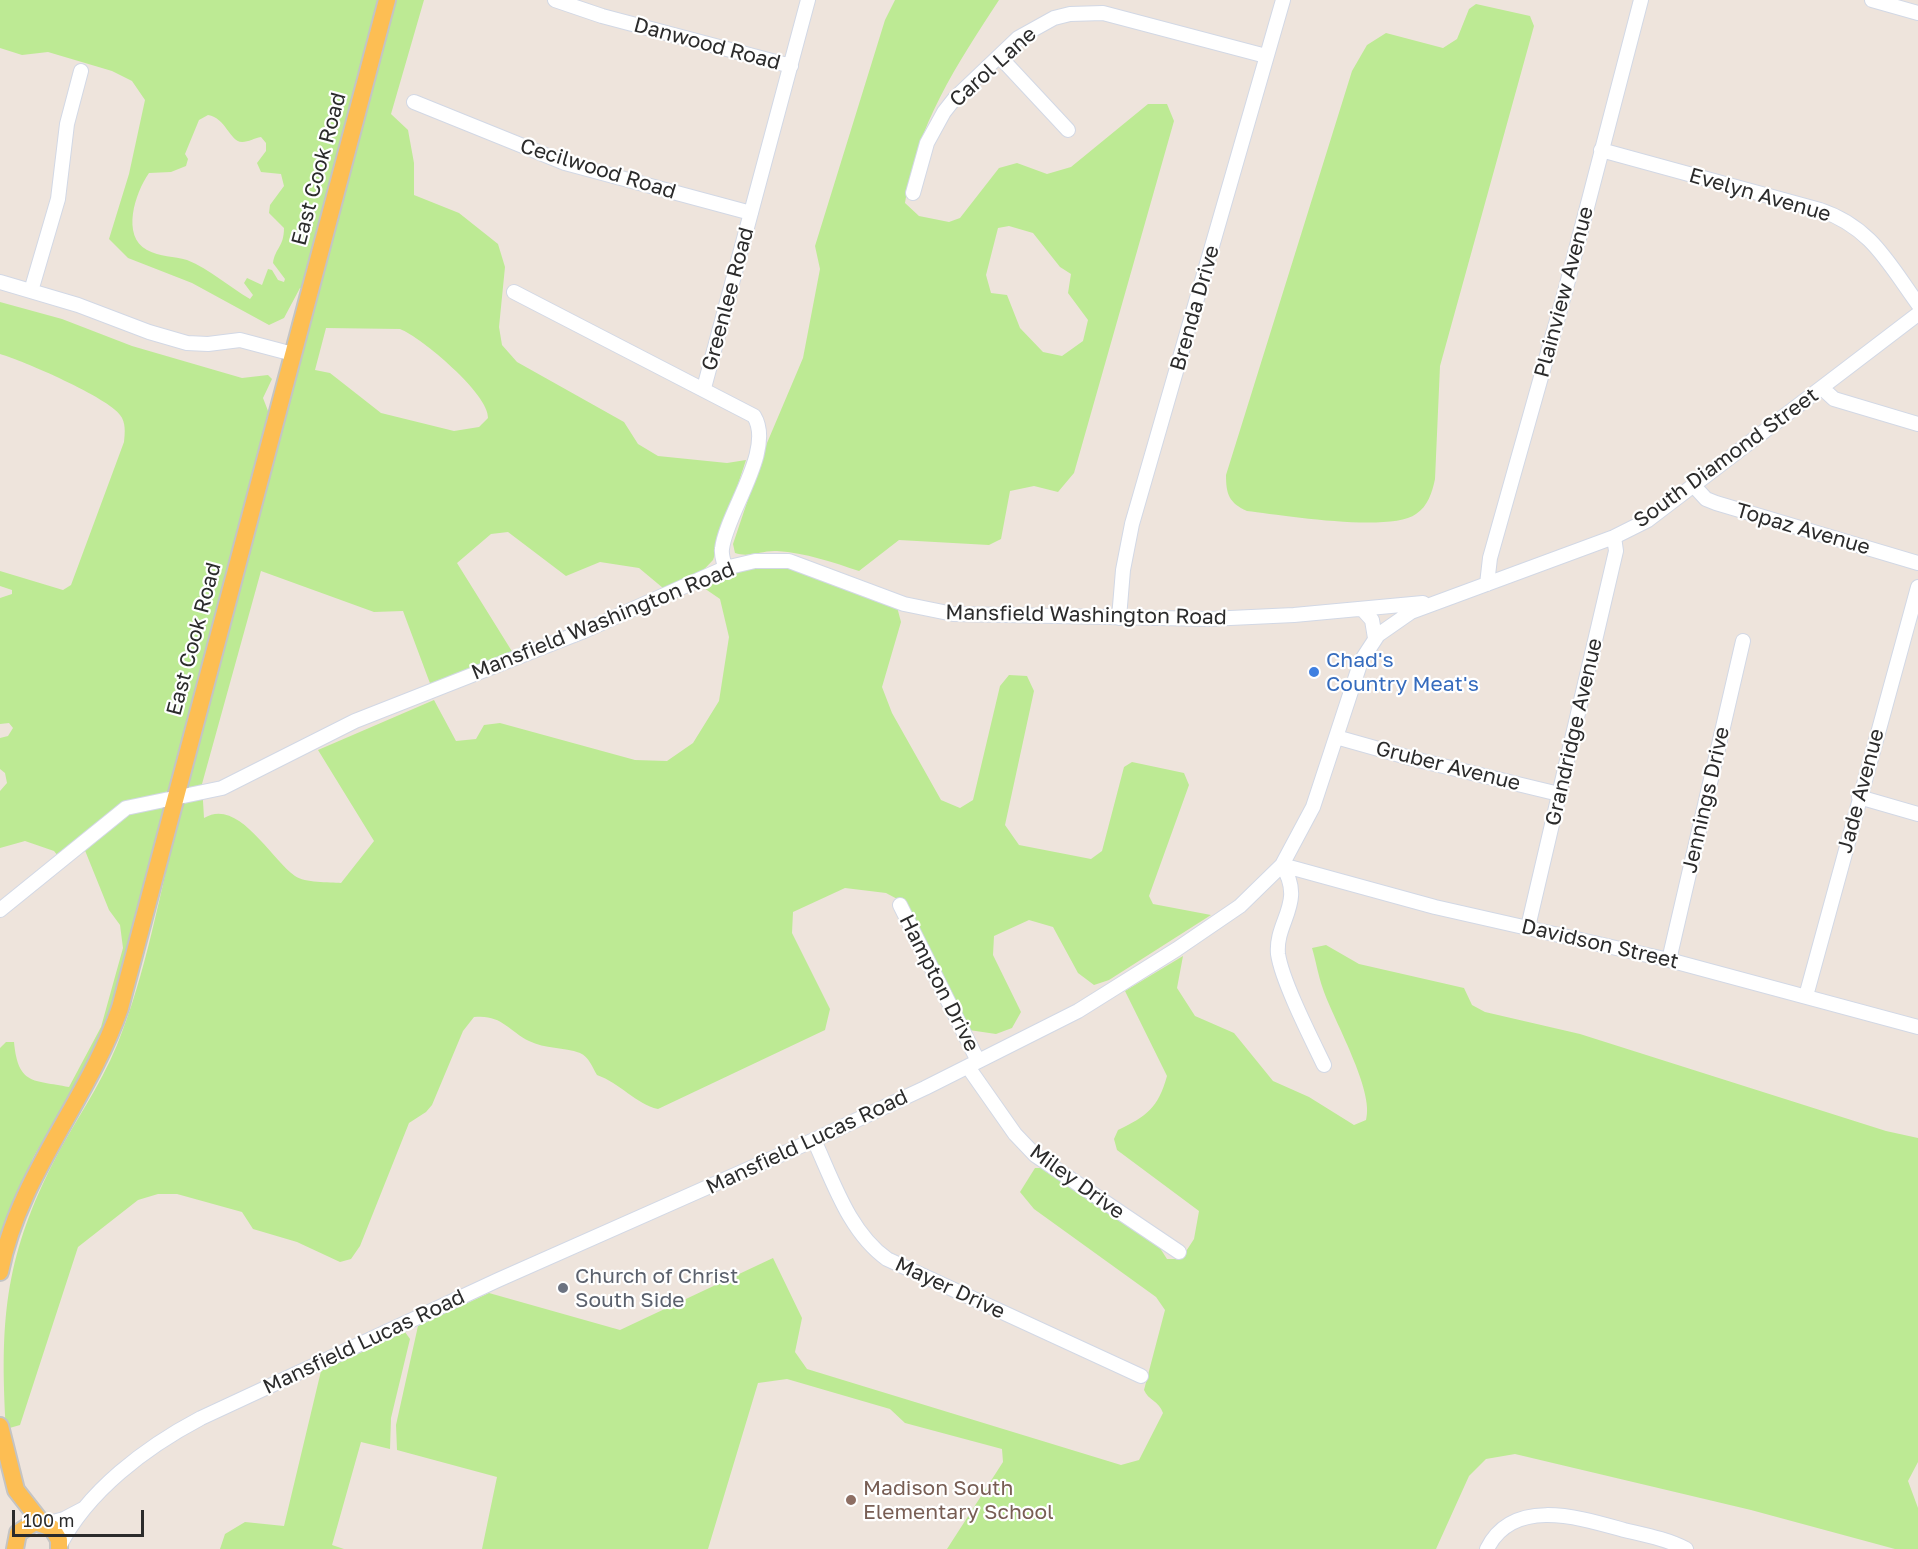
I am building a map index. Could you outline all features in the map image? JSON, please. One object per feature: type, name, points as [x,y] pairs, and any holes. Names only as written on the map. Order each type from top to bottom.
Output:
[{"type":"main road","name":"East Cook Road","points":[[0,1272],[13,1225],[31,1182],[96,1065],[113,1028],[128,982],[387,0]]},
{"type":"main road","points":[[0,1426],[16,1490],[44,1523],[56,1533],[59,1548]]},
{"type":"main road","points":[[0,1469],[17,1511],[14,1542]]},
{"type":"main road","points":[[14,1542],[28,1524],[44,1523]]},
{"type":"street","name":"Danwood Road","points":[[555,0],[602,16],[791,66]]},
{"type":"street","name":"Greenlee Road","points":[[725,568],[722,549],[754,459],[759,429],[754,416],[747,410],[704,388],[808,0]]},
{"type":"street","name":"Brenda Drive","points":[[1119,618],[1123,570],[1132,524],[1283,0]]},
{"type":"street","name":"Plainview Avenue","points":[[1488,584],[1490,558],[1562,303],[1600,150],[1641,0]]},
{"type":"street","points":[[1872,0],[1918,13]]},
{"type":"street","name":"Carol Lane","points":[[913,193],[934,128],[955,98],[1028,30],[1040,24],[1086,12],[1118,16],[1266,56]]},
{"type":"street","points":[[999,56],[1068,130]]},
{"type":"street","points":[[32,291],[57,199],[67,124],[81,71]]},
{"type":"street","name":"Cecilwood Road","points":[[414,102],[564,163],[751,213]]},
{"type":"street","name":"Evelyn Avenue","points":[[1600,150],[1820,210],[1848,221],[1866,236],[1918,304]]},
{"type":"street","points":[[0,282],[187,343],[208,344],[240,340],[293,354]]},
{"type":"street","points":[[514,292],[704,388]]},
{"type":"street","name":"South Diamond Street","points":[[1381,633],[1411,612],[1614,537],[1659,513],[1918,314]]},
{"type":"street","points":[[1822,388],[1834,399],[1918,424]]},
{"type":"street","name":"Topaz Avenue","points":[[1694,486],[1706,499],[1716,503],[1918,563]]},
{"type":"street","name":"Grandridge Avenue","points":[[1528,927],[1616,551],[1614,537]]},
{"type":"street","name":"Mansfield Washington Road","points":[[0,910],[115,815],[136,804],[222,788],[355,722],[584,631],[725,568],[755,561],[789,561],[904,604],[938,612],[1119,618],[1248,618],[1363,610],[1438,601]]},
{"type":"street","name":"Jade Avenue","points":[[1806,996],[1918,587]]},
{"type":"street","points":[[1363,610],[1381,633]]},
{"type":"street","name":"Mansfield Lucas Road","points":[[44,1523],[64,1519],[84,1508],[142,1456],[173,1434],[224,1407],[498,1280],[814,1140],[973,1064],[1078,1011],[1168,955],[1240,906],[1282,865],[1313,807],[1361,661],[1381,633]]},
{"type":"street","name":"Jennings Drive","points":[[1669,960],[1743,641]]},
{"type":"street","name":"Gruber Avenue","points":[[1336,737],[1414,759],[1559,794]]},
{"type":"street","points":[[1859,797],[1918,814]]},
{"type":"street","points":[[1282,865],[1289,876],[1291,900],[1279,955],[1324,1065]]},
{"type":"street","name":"Davidson Street","points":[[1282,865],[1435,907],[1669,960],[1918,1027]]},
{"type":"street","name":"Hampton Drive","points":[[900,905],[973,1064]]},
{"type":"street","name":"Miley Drive","points":[[973,1064],[1015,1134],[1035,1155],[1179,1252]]},
{"type":"street","name":"Mayer Drive","points":[[814,1140],[856,1226],[877,1252],[887,1259],[1141,1376]]},
{"type":"street","name":"Mansfield Lucas Road","points":[[59,1548],[84,1508]]},
{"type":"street","points":[[1487,1549],[1496,1535],[1512,1524],[1530,1517],[1550,1514],[1581,1518],[1686,1549]]},
{"type":"green space","points":[[0,0],[381,0],[304,290],[300,288],[284,318],[269,325],[192,283],[128,258],[109,239],[129,174],[145,100],[132,81],[112,71],[48,52],[22,55],[0,48]],"holes":[[[208,115],[214,117],[238,141],[245,142],[261,137],[266,143],[266,151],[257,163],[261,172],[281,174],[284,186],[270,205],[269,213],[284,228],[283,239],[273,263],[285,279],[284,282],[278,280],[272,270],[268,269],[262,285],[247,278],[244,283],[253,295],[250,299],[212,273],[187,260],[147,250],[134,235],[135,202],[149,173],[171,172],[186,166],[188,159],[185,154],[199,120]]]},
{"type":"green space","points":[[392,0],[424,0],[391,114],[408,130],[414,163],[414,195],[459,213],[498,244],[505,267],[499,327],[502,345],[517,362],[624,422],[638,444],[658,456],[727,463],[746,460],[713,560],[693,581],[663,588],[639,568],[600,562],[566,576],[508,532],[491,534],[457,563],[513,653],[431,686],[403,611],[374,612],[261,571],[202,784],[204,818],[217,814],[229,816],[241,822],[285,867],[299,878],[341,883],[374,841],[318,750],[434,700],[456,741],[476,739],[484,725],[500,723],[635,760],[667,761],[693,743],[719,701],[729,637],[720,599],[701,586],[724,574],[762,564],[788,565],[897,607],[901,622],[882,687],[892,713],[941,800],[960,808],[973,800],[1000,686],[1009,675],[1027,676],[1034,691],[1005,825],[1019,845],[1091,859],[1102,851],[1124,767],[1132,762],[1184,773],[1189,785],[1149,896],[1153,904],[1211,915],[1109,980],[1094,985],[1078,973],[1053,927],[1029,920],[994,936],[993,955],[1021,1012],[1012,1028],[996,1034],[969,1030],[901,901],[886,893],[845,888],[793,912],[792,933],[830,1009],[825,1030],[658,1109],[642,1103],[597,1075],[588,1060],[580,1053],[535,1044],[498,1020],[474,1017],[463,1031],[432,1105],[426,1112],[409,1123],[360,1246],[351,1259],[340,1262],[297,1242],[253,1229],[242,1212],[177,1194],[158,1194],[138,1200],[78,1247],[20,1425],[6,1429],[5,1324],[15,1263],[36,1199],[60,1150],[102,1076],[127,1018],[144,963],[178,821],[159,826],[113,1005],[91,1059],[33,1158],[0,1240],[0,1048],[6,1042],[14,1042],[19,1066],[30,1078],[69,1087],[101,1027],[123,948],[120,925],[109,910],[84,848],[58,856],[54,851],[25,841],[0,848],[0,791],[7,783],[5,773],[0,769],[0,738],[8,736],[13,728],[9,723],[0,724],[0,598],[12,594],[12,590],[0,586],[0,571],[63,590],[71,585],[124,442],[125,431],[120,415],[100,399],[45,371],[0,354],[0,302],[62,319],[132,346],[242,378],[268,375],[272,379],[263,398],[270,416]],"holes":[[[326,328],[400,329],[423,343],[467,382],[486,408],[488,418],[479,427],[454,431],[381,413],[330,373],[315,370]]]},
{"type":"green space","points":[[895,0],[999,0],[940,97],[918,148],[905,203],[919,216],[949,222],[960,218],[999,168],[1017,163],[1047,174],[1071,167],[1148,104],[1167,104],[1174,121],[1074,473],[1058,492],[1034,486],[1010,491],[1001,539],[989,545],[899,540],[859,571],[819,558],[788,552],[772,551],[746,555],[735,553],[733,544],[767,443],[803,358],[820,269],[815,246],[885,20]],"holes":[[[1009,226],[1033,233],[1060,267],[1071,274],[1068,293],[1088,320],[1083,341],[1062,356],[1043,352],[1020,328],[1007,295],[991,293],[986,275],[998,228]]]},
{"type":"green space","points":[[1476,4],[1530,16],[1534,26],[1440,366],[1435,479],[1429,499],[1416,514],[1383,522],[1309,519],[1247,511],[1232,501],[1227,488],[1226,475],[1352,71],[1367,45],[1386,33],[1443,48],[1457,39],[1469,9]]},
{"type":"green space","points":[[1326,945],[1359,964],[1464,988],[1472,1005],[1485,1012],[1580,1034],[1886,1131],[1918,1138],[1918,1462],[1908,1481],[1918,1508],[1918,1549],[1895,1549],[1751,1510],[1515,1454],[1486,1459],[1469,1476],[1436,1549],[947,1549],[1003,1462],[1002,1449],[905,1423],[890,1409],[787,1379],[758,1383],[708,1549],[482,1549],[497,1477],[397,1450],[396,1425],[418,1326],[489,1293],[620,1330],[773,1258],[802,1318],[795,1352],[807,1369],[1121,1465],[1139,1460],[1163,1413],[1144,1390],[1165,1310],[1156,1297],[1034,1209],[1020,1192],[1035,1168],[1046,1168],[1158,1245],[1167,1259],[1181,1259],[1194,1239],[1199,1211],[1117,1150],[1114,1139],[1118,1130],[1150,1110],[1160,1096],[1167,1076],[1125,991],[1183,956],[1177,988],[1195,1016],[1234,1033],[1273,1081],[1309,1097],[1354,1125],[1366,1120],[1367,1107],[1359,1074],[1323,989],[1312,948]]},
{"type":"green space","points":[[405,1332],[410,1339],[391,1418],[390,1449],[361,1442],[332,1545],[344,1549],[220,1549],[225,1534],[245,1522],[284,1526],[321,1371]]},
{"type":"place","name":"Chad's Country Meat's","points":[[1314,672]]},
{"type":"place","name":"Church of Christ South Side","points":[[563,1288]]},
{"type":"place","name":"Madison South Elementary School","points":[[851,1500]]}]
